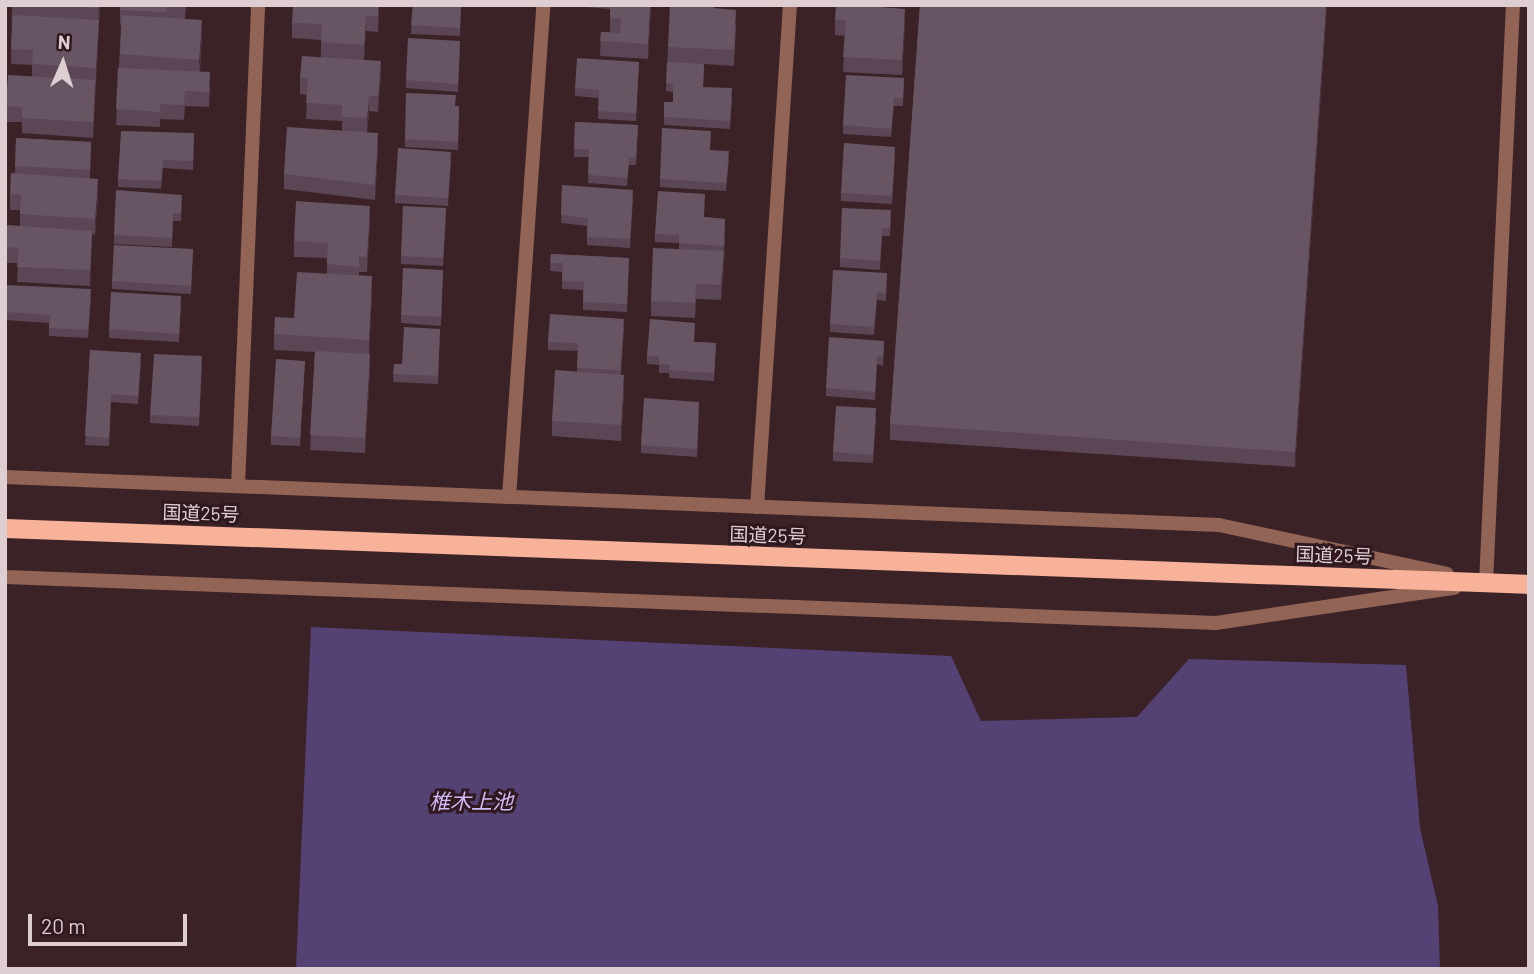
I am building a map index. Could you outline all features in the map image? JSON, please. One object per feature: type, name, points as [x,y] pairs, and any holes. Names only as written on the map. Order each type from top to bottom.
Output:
[{"type":"highway","name":"国道25号","points":[[5,528],[1071,570],[1529,584]]},
{"type":"street","points":[[238,486],[258,5]]},
{"type":"street","points":[[509,497],[543,5]]},
{"type":"street","points":[[757,507],[790,5]]},
{"type":"street","points":[[1486,583],[1513,5]]},
{"type":"street","points":[[5,477],[1219,525],[1486,583]]},
{"type":"street","points":[[5,577],[1216,623],[1486,583]]},
{"type":"water","name":"椎木上池","points":[[311,627],[951,656],[981,721],[1137,717],[1189,659],[1406,665],[1420,828],[1438,906],[1440,969],[296,969]]},
{"type":"building","points":[[54,5],[99,5],[98,8]]},
{"type":"building","points":[[120,5],[166,5],[166,12],[120,10]]},
{"type":"building","points":[[293,5],[378,5],[378,16],[366,16],[364,45],[321,42],[322,24],[292,23]]},
{"type":"building","points":[[413,5],[461,5],[460,28],[411,25]]},
{"type":"building","points":[[610,5],[650,5],[648,44],[600,41],[601,32],[620,33],[621,19],[610,18]]},
{"type":"building","points":[[670,5],[713,5],[713,8],[736,10],[734,50],[668,47]]},
{"type":"building","points":[[836,5],[905,9],[902,60],[843,57],[846,21],[835,20]]},
{"type":"building","points":[[920,5],[1326,5],[1295,452],[890,424]]},
{"type":"building","points":[[13,15],[99,20],[96,68],[32,64],[33,50],[11,49]]},
{"type":"building","points":[[122,15],[202,20],[199,60],[120,54]]},
{"type":"building","points":[[408,38],[460,41],[458,84],[406,80]]},
{"type":"building","points":[[302,56],[381,61],[378,96],[369,96],[367,118],[342,117],[342,105],[306,103],[308,79],[300,78]]},
{"type":"building","points":[[577,58],[639,62],[636,113],[598,111],[599,90],[575,88]]},
{"type":"building","points":[[667,62],[704,64],[703,87],[732,88],[730,121],[664,117],[664,102],[673,102],[673,84],[666,83]]},
{"type":"building","points":[[118,68],[210,72],[209,92],[185,91],[184,105],[160,104],[160,112],[116,109]]},
{"type":"building","points":[[8,75],[95,80],[93,122],[22,118],[22,107],[6,106]]},
{"type":"building","points":[[846,75],[904,78],[903,98],[894,98],[891,129],[843,125]]},
{"type":"building","points":[[406,93],[456,95],[455,106],[459,106],[458,142],[405,139]]},
{"type":"building","points":[[575,122],[638,125],[636,157],[629,157],[627,178],[588,175],[589,149],[574,149]]},
{"type":"building","points":[[287,127],[378,133],[375,185],[284,174]]},
{"type":"building","points":[[662,128],[711,131],[710,150],[729,151],[726,183],[660,179]]},
{"type":"building","points":[[121,131],[194,133],[193,161],[163,160],[161,181],[118,179]]},
{"type":"building","points":[[16,138],[91,142],[90,170],[15,166]]},
{"type":"building","points":[[844,143],[895,147],[892,196],[841,193]]},
{"type":"building","points":[[398,148],[451,152],[448,198],[395,195]]},
{"type":"building","points":[[11,173],[98,179],[95,219],[20,214],[21,195],[10,194]]},
{"type":"building","points":[[562,185],[633,190],[630,239],[587,237],[588,218],[561,215]]},
{"type":"building","points":[[116,190],[182,195],[181,213],[173,213],[172,238],[114,235]]},
{"type":"building","points":[[658,191],[705,194],[704,217],[725,219],[724,246],[679,243],[679,235],[655,234]]},
{"type":"building","points":[[296,201],[370,206],[367,257],[359,256],[359,267],[327,264],[328,243],[294,241]]},
{"type":"building","points":[[403,206],[446,208],[443,258],[401,256]]},
{"type":"building","points":[[842,208],[891,210],[890,228],[882,228],[880,261],[840,258]]},
{"type":"building","points":[[5,225],[92,231],[90,270],[17,267],[19,248],[5,247]]},
{"type":"building","points":[[114,245],[193,249],[191,286],[112,281]]},
{"type":"building","points":[[653,248],[724,251],[721,285],[696,284],[695,303],[651,301]]},
{"type":"building","points":[[551,254],[629,258],[627,304],[583,302],[584,282],[562,281],[563,263],[550,263]]},
{"type":"building","points":[[403,268],[443,270],[441,317],[401,315]]},
{"type":"building","points":[[833,270],[887,273],[886,293],[877,292],[874,327],[830,324]]},
{"type":"building","points":[[297,272],[372,276],[369,340],[274,334],[275,317],[294,318]]},
{"type":"building","points":[[6,285],[91,289],[88,330],[49,328],[50,315],[5,312]]},
{"type":"building","points":[[111,292],[181,296],[179,334],[109,329]]},
{"type":"building","points":[[550,314],[624,319],[620,370],[577,368],[578,343],[548,342]]},
{"type":"building","points":[[650,319],[695,323],[694,342],[716,343],[714,373],[669,370],[670,365],[659,364],[659,356],[647,356]]},
{"type":"building","points":[[404,327],[440,329],[438,376],[393,374],[394,364],[402,364]]},
{"type":"building","points":[[829,337],[884,341],[883,357],[877,356],[875,392],[826,388]]},
{"type":"building","points":[[90,350],[141,353],[138,396],[111,394],[109,438],[85,436]]},
{"type":"building","points":[[315,351],[370,354],[365,438],[310,435]]},
{"type":"building","points":[[154,354],[202,356],[199,417],[150,415]]},
{"type":"building","points":[[276,359],[305,361],[300,438],[271,436]]},
{"type":"building","points":[[555,370],[624,375],[621,425],[552,421]]},
{"type":"building","points":[[644,398],[699,402],[697,449],[641,445]]},
{"type":"building","points":[[836,406],[876,408],[873,455],[833,452]]}]
